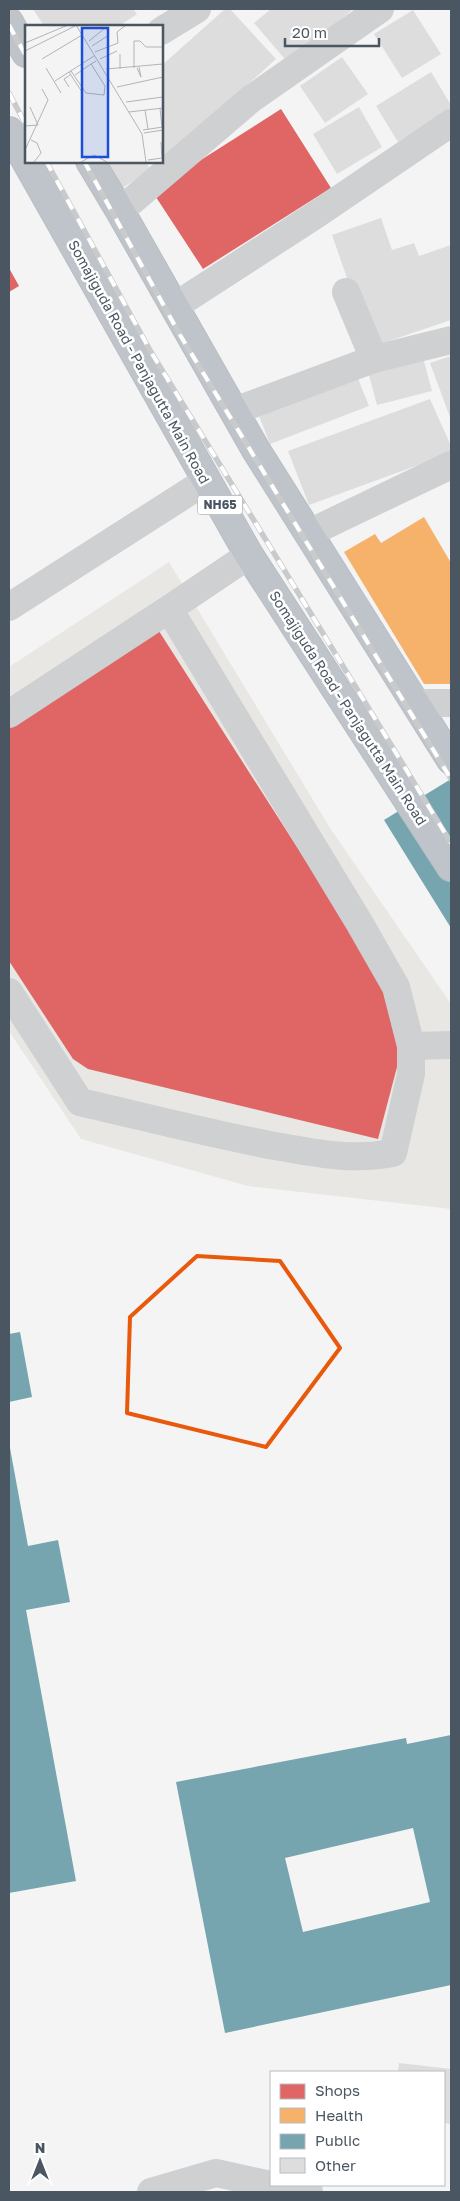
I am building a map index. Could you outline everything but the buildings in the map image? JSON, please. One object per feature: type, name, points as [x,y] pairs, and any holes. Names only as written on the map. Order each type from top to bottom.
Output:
[{"type":"highway","points":[[9,22],[25,50]]},
{"type":"highway","name":"Somajiguda Road - Panjagutta Main Road","points":[[9,131],[25,159]]},
{"type":"highway","name":"Somajiguda Road - Panjagutta Main Road","points":[[27,162],[249,555],[451,867]]},
{"type":"highway","points":[[91,162],[234,411],[451,760]]},
{"type":"street","points":[[162,30],[197,9]]},
{"type":"street","points":[[120,211],[251,100],[380,9]]},
{"type":"street","points":[[174,306],[317,214],[451,123]]},
{"type":"street","points":[[346,292],[374,359]]},
{"type":"street","points":[[234,411],[374,359],[451,340]]},
{"type":"street","points":[[309,533],[451,465]]},
{"type":"street","points":[[9,607],[206,481]]},
{"type":"street","points":[[9,714],[249,555]]},
{"type":"street","points":[[9,992],[80,1102],[233,1138],[340,1157],[376,1156],[393,1153],[411,1074],[411,1046],[396,987],[350,907],[169,609]]},
{"type":"street","points":[[416,703],[451,703]]},
{"type":"street","points":[[411,1046],[451,1045]]},
{"type":"street","points":[[151,2192],[216,2173],[270,2185]]},
{"type":"street","points":[[277,2186],[309,2192]]},
{"type":"highlighted area","points":[[197,1256],[280,1261],[340,1348],[266,1447],[127,1413],[130,1317]]},
{"type":"shaded area","points":[[169,562],[330,828],[451,1004],[451,1209],[248,1186],[81,1139],[9,1031],[9,667]]},
{"type":"railway","points":[[9,25],[25,54]]},
{"type":"railway","points":[[9,93],[25,123]]},
{"type":"railway","points":[[47,162],[151,352],[451,843]]},
{"type":"railway","points":[[85,162],[180,335],[451,779]]}]
